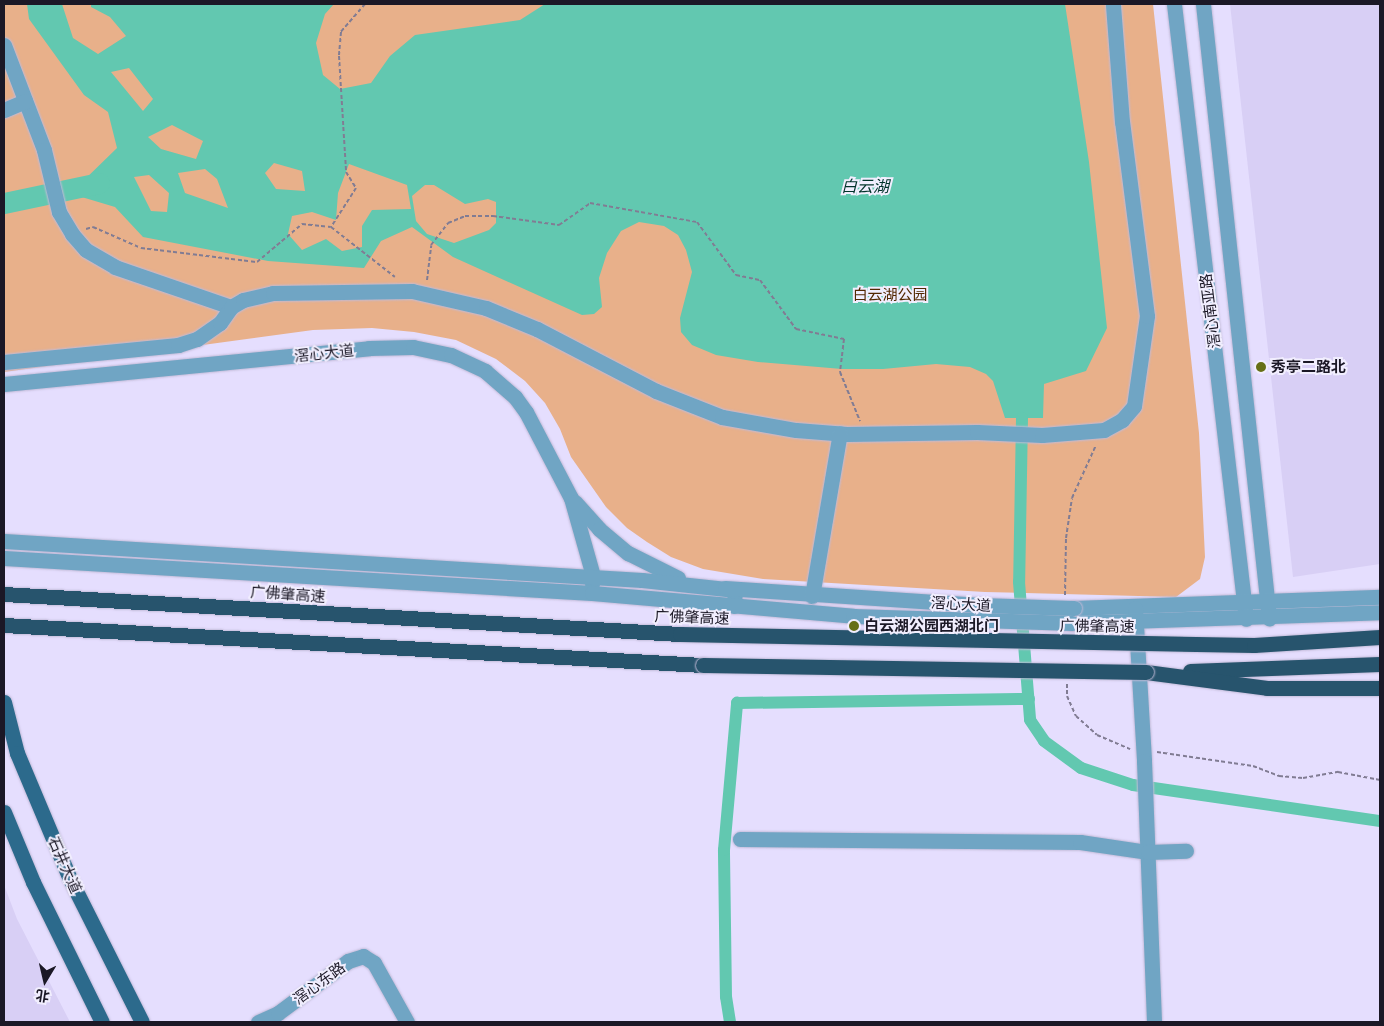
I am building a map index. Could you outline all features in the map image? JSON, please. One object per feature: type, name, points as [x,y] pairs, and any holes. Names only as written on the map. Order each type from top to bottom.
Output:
[{"type":"highway","name":"广佛肇高速","points":[[4,594],[680,634],[1235,645],[1380,637]]},
{"type":"highway","points":[[4,625],[703,665],[1146,672],[1380,664]]},
{"type":"highway","points":[[1146,672],[1267,688],[1380,688]]},
{"type":"main road","name":"石井大道","points":[[4,702],[17,753],[69,877],[142,1022]]},
{"type":"main road","points":[[4,812],[33,882],[102,1022]]},
{"type":"street","points":[[4,362],[178,345],[197,340],[220,323],[231,307],[243,300],[273,293],[412,292],[428,293],[486,308],[537,328],[656,391],[722,417],[796,430],[865,434],[996,433],[1042,435],[1104,430],[1122,420],[1134,406],[1144,357],[1147,316],[1122,122],[1113,4]]},
{"type":"street","name":"滘心南亚路","points":[[1174,4],[1246,612]]},
{"type":"street","name":"滘心南亚路","points":[[1202,4],[1268,610]]},
{"type":"street","points":[[4,45],[54,182],[60,212],[72,234],[86,250],[115,267],[231,307]]},
{"type":"street","points":[[4,110],[25,101]]},
{"type":"street","name":"滘心大道","points":[[4,384],[369,348],[431,350],[472,363],[515,397],[535,426],[550,461],[572,498],[599,529],[642,563],[686,581],[735,590],[981,613]]},
{"type":"street","points":[[812,596],[840,433]]},
{"type":"street","name":"滘心大道","points":[[572,498],[593,576],[592,593]]},
{"type":"street","points":[[4,541],[390,566],[593,576],[735,590],[734,606]]},
{"type":"street","name":"滘心大道","points":[[4,558],[592,593],[853,616],[981,613],[1073,616],[1246,612],[1380,597]]},
{"type":"street","name":"滘心大道","points":[[1268,610],[1380,612]]},
{"type":"street","points":[[1135,615],[1148,836],[1154,1022]]},
{"type":"street","points":[[740,839],[1080,842],[1148,852],[1186,851]]},
{"type":"street","name":"滘心东路","points":[[258,1022],[278,1013],[348,961],[363,956],[374,963],[407,1022]]},
{"type":"path","points":[[330,227],[356,188],[346,172],[339,56],[341,32],[361,5],[365,4]]},
{"type":"path","points":[[428,293],[427,257],[431,244],[448,223],[465,216],[493,216],[559,225],[590,203],[697,222],[736,275],[760,280],[796,329],[844,339],[840,372],[865,434]]},
{"type":"path","points":[[72,234],[93,227],[141,248],[257,262],[302,224],[330,227],[412,292]]},
{"type":"shaded area","points":[[1230,4],[1380,4],[1380,564],[1293,577]]},
{"type":"shaded area","points":[[4,885],[17,919],[70,1022],[4,1022]]},
{"type":"green space","name":"白云湖公园","points":[[4,4],[1153,4],[1199,433],[1205,557],[1200,579],[1176,597],[985,592],[763,579],[703,569],[671,557],[647,542],[627,528],[606,507],[571,457],[560,429],[545,403],[525,381],[496,359],[456,340],[414,332],[372,328],[313,330],[4,372]]},
{"type":"water","name":"白云湖","points":[[27,4],[62,4],[73,38],[98,54],[126,36],[110,17],[91,7],[91,4],[334,4],[325,14],[316,43],[323,75],[340,89],[371,83],[390,56],[415,35],[520,20],[545,4],[1065,4],[1089,162],[1107,328],[1086,371],[1044,384],[1043,418],[1005,418],[993,381],[986,374],[970,367],[936,364],[883,369],[842,369],[758,362],[716,355],[692,345],[681,332],[680,318],[692,272],[686,250],[678,235],[664,226],[639,222],[621,231],[607,253],[599,278],[602,307],[594,314],[582,315],[453,257],[412,227],[381,241],[364,268],[268,261],[143,237],[115,207],[75,195],[78,186],[117,148],[108,112],[84,95],[29,19]],"holes":[[[129,68],[153,99],[143,111],[111,72]],[[172,125],[203,141],[196,159],[161,149],[148,137]],[[274,163],[302,171],[305,191],[276,189],[265,173]],[[349,164],[407,185],[411,209],[372,210],[362,226],[362,247],[342,251],[326,239],[302,250],[288,234],[292,216],[312,212],[336,220],[338,193]],[[205,169],[217,179],[228,208],[185,193],[178,173]],[[149,175],[169,193],[167,212],[151,211],[134,177]],[[425,185],[434,185],[465,204],[488,199],[496,202],[496,223],[489,230],[454,243],[427,234],[416,221],[412,196]]]},
{"type":"waterway","points":[[4,203],[99,183]]},
{"type":"waterway","points":[[1022,418],[1019,582],[1030,720],[1044,741],[1081,768],[1133,785],[1380,821]]},
{"type":"waterway","points":[[730,1022],[726,997],[724,850],[737,703],[1029,699]]},
{"type":"place","name":"秀亭二路北","points":[[1261,367]]},
{"type":"place","name":"白云湖公园西湖北门","points":[[854,626]]}]
